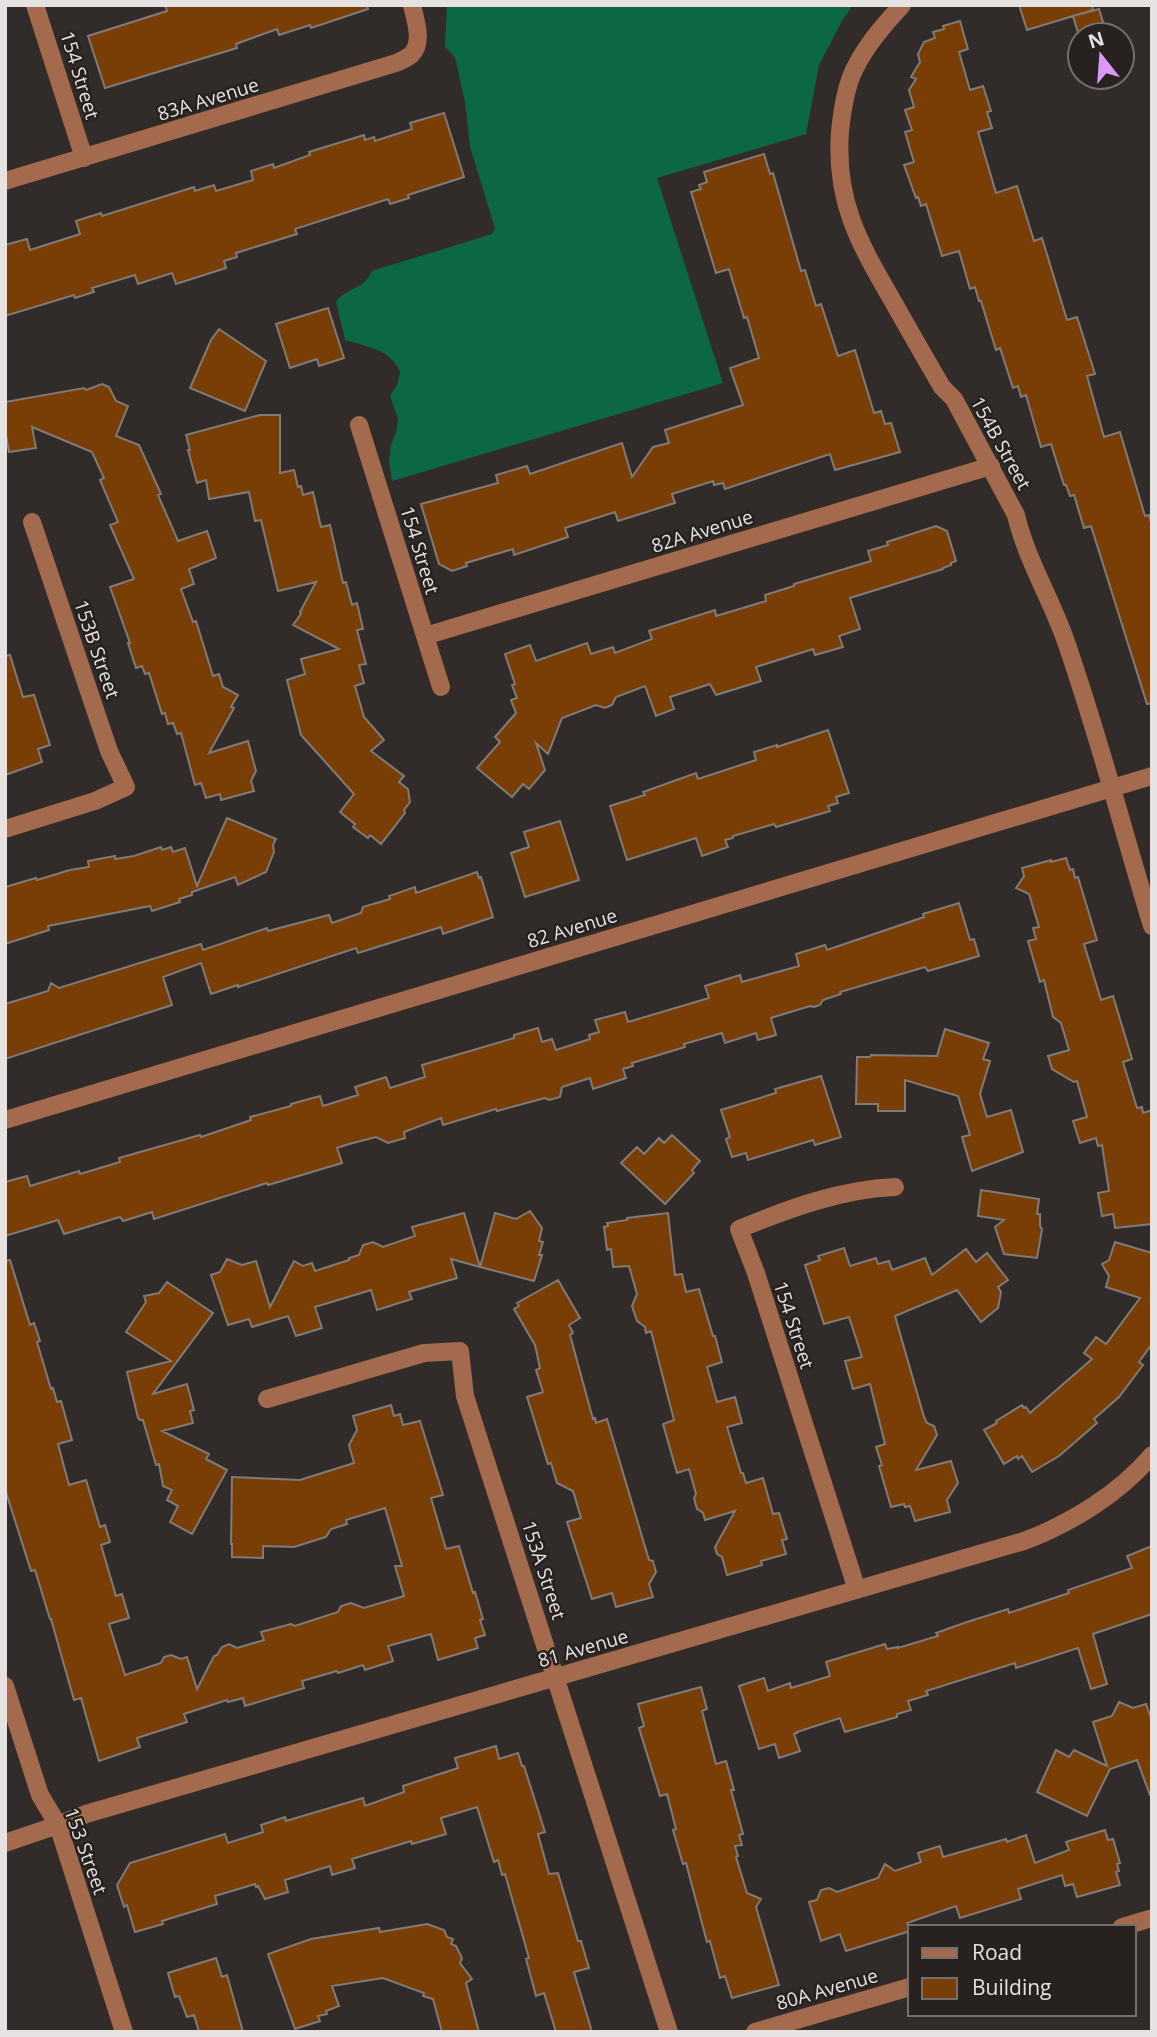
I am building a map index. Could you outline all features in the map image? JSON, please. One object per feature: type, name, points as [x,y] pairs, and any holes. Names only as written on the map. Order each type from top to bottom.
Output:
[{"type":"street","name":"154 Street","points":[[35,5],[84,158]]},
{"type":"street","name":"83A Avenue","points":[[5,181],[396,63],[411,55],[416,46],[417,26],[412,5]]},
{"type":"street","name":"154B Street","points":[[902,5],[874,38],[854,70],[848,88],[841,116],[839,147],[841,182],[849,214],[860,242],[942,387],[954,400],[1016,515],[1021,534],[1064,638],[1152,926]]},
{"type":"street","name":"154 Street","points":[[359,425],[441,687]]},
{"type":"street","name":"82A Avenue","points":[[425,636],[990,466]]},
{"type":"street","name":"153B Street","points":[[5,829],[95,801],[125,787],[109,751],[33,522]]},
{"type":"street","name":"82 Avenue","points":[[5,1120],[1152,776]]},
{"type":"street","name":"154 Street","points":[[857,1590],[739,1229],[774,1215],[855,1191],[895,1187]]},
{"type":"street","name":"153A Street","points":[[267,1399],[425,1353],[460,1351],[465,1395],[669,2032]]},
{"type":"street","name":"81 Avenue","points":[[5,1843],[83,1815],[1032,1538],[1093,1505],[1152,1455]]},
{"type":"street","name":"153 Street","points":[[5,1686],[40,1795],[58,1825],[124,2032]]},
{"type":"street","points":[[1129,1925],[1152,1918]]},
{"type":"street","name":"80A Avenue","points":[[755,2032],[908,1988]]},
{"type":"green space","points":[[447,5],[853,5],[819,65],[806,134],[657,178],[723,383],[392,481],[389,461],[398,419],[390,396],[397,385],[400,372],[385,354],[345,340],[336,302],[364,282],[372,271],[492,234],[495,228],[470,147],[465,102],[455,57],[445,47]]},
{"type":"building","points":[[165,5],[367,5],[368,9],[311,28],[310,25],[279,35],[277,29],[236,44],[237,48],[105,88],[88,36],[167,11]]},
{"type":"building","points":[[1019,5],[1092,5],[1093,10],[1027,30]]},
{"type":"building","points":[[1099,9],[1103,21],[1074,21],[1073,16]]},
{"type":"building","points":[[960,21],[968,49],[959,52],[970,90],[983,86],[991,111],[987,112],[992,128],[978,132],[996,193],[1017,186],[1034,241],[1042,238],[1067,320],[1077,317],[1095,374],[1087,376],[1104,437],[1120,432],[1145,516],[1149,515],[1152,526],[1152,703],[1147,704],[1091,526],[1084,528],[1074,495],[1070,496],[1064,485],[1051,444],[1041,447],[1026,395],[1021,397],[1018,386],[1013,388],[1000,348],[996,350],[975,287],[970,289],[959,251],[942,256],[926,204],[921,206],[918,197],[916,198],[904,165],[914,162],[905,132],[912,130],[905,110],[914,107],[909,90],[916,79],[911,77],[920,62],[918,54],[924,42],[935,38],[933,32]]},
{"type":"building","points":[[444,113],[464,177],[408,195],[409,198],[390,204],[388,199],[295,229],[297,234],[236,253],[237,257],[224,261],[226,268],[176,284],[172,273],[138,284],[135,275],[92,288],[94,292],[75,298],[74,295],[5,316],[5,245],[27,239],[30,250],[80,234],[76,221],[101,213],[102,216],[194,187],[195,191],[214,185],[216,191],[253,180],[251,171],[273,164],[274,168],[310,155],[309,152],[364,135],[365,140],[374,137],[375,141],[412,129],[410,123]]},
{"type":"building","points":[[764,154],[770,174],[773,173],[801,271],[805,270],[816,306],[821,304],[838,356],[855,350],[874,413],[881,411],[885,424],[891,423],[900,452],[835,470],[830,454],[725,489],[723,483],[714,485],[713,481],[672,494],[675,503],[618,521],[615,512],[565,528],[568,537],[514,555],[513,549],[466,563],[467,566],[452,571],[439,564],[421,504],[498,483],[496,475],[527,466],[530,474],[622,443],[632,477],[653,447],[669,443],[665,430],[743,405],[730,368],[759,358],[729,269],[716,273],[691,192],[701,189],[699,185],[707,182],[704,172]]},
{"type":"building","points":[[328,308],[344,358],[319,366],[317,359],[290,368],[276,324]]},
{"type":"building","points":[[219,329],[266,361],[245,411],[190,388],[211,340]]},
{"type":"building","points":[[102,384],[109,387],[116,401],[128,406],[116,436],[139,445],[178,541],[207,531],[216,558],[189,569],[194,584],[181,589],[193,622],[196,621],[213,676],[219,674],[223,687],[238,695],[231,707],[234,708],[209,753],[248,741],[256,771],[251,781],[254,791],[221,800],[220,794],[206,798],[201,783],[195,785],[181,733],[177,734],[173,723],[168,724],[165,713],[162,714],[149,673],[145,674],[142,666],[136,668],[110,587],[134,579],[110,525],[118,522],[100,480],[104,478],[92,452],[32,427],[36,448],[9,452],[5,429],[5,402],[84,388],[86,390]]},
{"type":"building","points":[[260,415],[280,415],[280,473],[294,470],[303,495],[313,492],[321,527],[330,525],[343,583],[346,582],[352,605],[357,603],[363,629],[357,630],[366,664],[359,665],[364,683],[355,686],[364,717],[384,740],[371,751],[404,776],[399,782],[408,789],[410,802],[404,810],[405,813],[381,844],[353,827],[355,824],[340,812],[354,794],[301,735],[287,680],[305,674],[301,659],[339,649],[293,625],[316,582],[278,591],[261,520],[255,521],[249,492],[209,499],[206,480],[197,483],[186,435]]},
{"type":"building","points":[[936,526],[947,531],[956,561],[943,569],[850,598],[860,629],[839,636],[843,647],[815,655],[813,649],[756,667],[761,681],[716,695],[710,684],[670,697],[674,709],[656,716],[645,686],[616,697],[612,705],[605,708],[596,705],[562,718],[548,754],[536,743],[545,770],[529,789],[523,784],[512,797],[477,768],[500,742],[495,737],[516,713],[511,700],[517,698],[512,685],[515,684],[505,654],[530,645],[536,661],[587,643],[591,654],[613,647],[615,653],[652,639],[649,631],[715,610],[716,616],[766,601],[765,595],[871,561],[868,551]]},
{"type":"building","points":[[10,655],[23,697],[34,695],[50,745],[38,749],[42,762],[5,775],[5,656]]},
{"type":"building","points":[[828,730],[849,793],[836,797],[838,803],[828,806],[830,811],[733,836],[725,840],[728,847],[702,856],[696,838],[627,860],[610,806],[645,795],[643,792],[696,773],[698,779],[756,760],[754,752]]},
{"type":"building","points":[[227,818],[276,839],[266,872],[238,885],[235,877],[192,892],[192,895],[179,899],[180,902],[152,911],[150,906],[48,926],[49,930],[5,944],[5,887],[89,867],[88,861],[134,856],[161,847],[162,850],[171,847],[173,852],[185,848],[197,886]]},
{"type":"building","points":[[560,821],[579,880],[525,897],[511,853],[529,847],[524,832]]},
{"type":"building","points":[[1066,858],[1075,878],[1078,877],[1097,940],[1084,944],[1101,1000],[1113,996],[1132,1059],[1123,1062],[1137,1108],[1142,1107],[1143,1113],[1152,1110],[1152,1224],[1115,1228],[1113,1214],[1102,1216],[1098,1193],[1109,1191],[1102,1145],[1098,1146],[1096,1138],[1080,1143],[1073,1121],[1087,1117],[1077,1081],[1074,1082],[1052,1069],[1048,1056],[1069,1050],[1061,1023],[1053,1017],[1044,980],[1040,982],[1028,941],[1036,939],[1033,928],[1039,927],[1029,894],[1016,888],[1024,876],[1022,868]]},
{"type":"building","points":[[477,872],[493,917],[443,934],[441,927],[358,953],[356,948],[211,994],[201,963],[163,977],[172,1005],[5,1059],[5,1004],[48,991],[51,983],[59,988],[201,944],[203,950],[267,928],[268,931],[329,915],[332,923],[361,913],[363,907],[390,899],[389,896],[415,887],[416,893]]},
{"type":"building","points":[[959,903],[970,940],[974,939],[979,956],[928,971],[925,967],[840,992],[841,994],[823,1000],[820,1005],[771,1018],[776,1035],[758,1040],[756,1033],[725,1043],[722,1033],[684,1044],[685,1047],[632,1063],[633,1066],[623,1069],[626,1078],[593,1089],[590,1078],[562,1087],[560,1097],[549,1100],[545,1098],[497,1111],[496,1109],[443,1125],[441,1118],[404,1132],[405,1138],[388,1143],[376,1137],[349,1144],[337,1148],[342,1163],[268,1185],[267,1183],[154,1219],[152,1212],[123,1221],[120,1217],[64,1234],[58,1220],[5,1236],[5,1182],[27,1176],[30,1186],[79,1171],[80,1174],[120,1162],[119,1158],[200,1135],[201,1137],[291,1104],[320,1096],[323,1106],[358,1095],[355,1087],[386,1077],[390,1088],[425,1077],[422,1065],[514,1038],[514,1035],[538,1028],[542,1042],[552,1039],[556,1050],[590,1039],[589,1035],[599,1032],[595,1020],[625,1012],[628,1022],[709,998],[705,986],[740,975],[742,982],[799,966],[796,954],[825,945],[827,950]]},
{"type":"building","points":[[945,1029],[989,1043],[983,1059],[990,1061],[980,1094],[987,1117],[1011,1110],[1023,1152],[972,1171],[962,1137],[970,1135],[958,1096],[905,1080],[905,1111],[878,1111],[878,1104],[856,1104],[857,1057],[937,1056]]},
{"type":"building","points":[[821,1076],[841,1137],[815,1145],[813,1140],[748,1160],[746,1153],[732,1157],[726,1139],[730,1137],[721,1110],[776,1093],[775,1089]]},
{"type":"building","points":[[672,1135],[700,1161],[692,1170],[694,1173],[665,1204],[621,1163],[637,1147],[644,1154],[659,1138],[664,1143]]},
{"type":"building","points":[[981,1190],[1039,1199],[1037,1214],[1040,1214],[1042,1229],[1037,1258],[1004,1254],[995,1227],[1004,1220],[978,1216]]},
{"type":"building","points":[[530,1211],[542,1228],[539,1241],[543,1242],[534,1281],[480,1267],[495,1213],[516,1219]]},
{"type":"building","points":[[464,1213],[480,1267],[451,1259],[457,1278],[409,1292],[412,1299],[377,1310],[371,1290],[315,1307],[322,1328],[296,1336],[288,1316],[252,1327],[249,1319],[228,1325],[211,1275],[220,1272],[227,1259],[242,1265],[256,1261],[270,1307],[294,1261],[303,1266],[312,1263],[315,1271],[359,1255],[363,1245],[373,1242],[383,1247],[415,1236],[412,1227]]},
{"type":"building","points":[[668,1213],[675,1275],[682,1274],[686,1292],[699,1289],[722,1362],[707,1367],[717,1402],[735,1397],[742,1423],[727,1427],[741,1473],[746,1483],[763,1478],[773,1514],[779,1513],[787,1539],[782,1540],[786,1554],[761,1561],[762,1565],[727,1575],[722,1557],[717,1554],[715,1547],[735,1511],[705,1520],[703,1513],[697,1509],[689,1469],[677,1473],[663,1424],[674,1420],[651,1331],[646,1333],[645,1327],[637,1321],[632,1306],[637,1294],[629,1266],[613,1267],[611,1249],[607,1250],[604,1227],[608,1226],[607,1223]]},
{"type":"building","points":[[1115,1242],[1152,1253],[1152,1344],[1139,1362],[1143,1365],[1119,1397],[1094,1419],[1097,1423],[1059,1456],[1032,1472],[1022,1456],[1004,1464],[984,1430],[1022,1405],[1030,1413],[1092,1359],[1084,1353],[1096,1337],[1106,1344],[1140,1298],[1106,1287],[1109,1276],[1102,1264],[1109,1260]]},
{"type":"building","points":[[844,1248],[850,1266],[876,1258],[878,1264],[889,1261],[892,1270],[925,1258],[932,1275],[966,1249],[976,1262],[987,1253],[1008,1280],[998,1287],[1001,1292],[998,1308],[981,1322],[957,1290],[895,1316],[924,1417],[927,1423],[934,1426],[937,1435],[916,1470],[951,1461],[958,1483],[947,1500],[950,1512],[915,1521],[910,1506],[905,1507],[904,1504],[891,1507],[879,1466],[882,1465],[876,1447],[885,1444],[870,1384],[853,1389],[845,1361],[862,1357],[849,1317],[824,1324],[805,1265],[820,1260],[818,1256]]},
{"type":"building","points":[[10,1260],[30,1325],[34,1323],[40,1341],[37,1342],[51,1389],[53,1388],[57,1402],[61,1401],[72,1440],[58,1444],[69,1485],[86,1480],[100,1527],[105,1525],[110,1542],[101,1545],[116,1596],[122,1594],[129,1618],[109,1624],[125,1675],[161,1663],[164,1657],[187,1657],[197,1689],[214,1656],[222,1647],[229,1644],[237,1648],[264,1640],[261,1632],[291,1624],[295,1626],[338,1612],[341,1606],[351,1603],[364,1608],[404,1596],[395,1566],[402,1566],[385,1508],[346,1520],[347,1524],[331,1529],[326,1537],[294,1547],[263,1546],[263,1558],[232,1557],[231,1544],[232,1477],[300,1480],[354,1463],[349,1445],[357,1430],[353,1416],[391,1405],[394,1416],[400,1414],[403,1425],[420,1421],[443,1495],[431,1498],[446,1549],[459,1546],[483,1619],[480,1620],[485,1635],[475,1638],[478,1648],[438,1660],[431,1634],[388,1646],[393,1661],[365,1670],[363,1665],[302,1681],[304,1688],[245,1706],[243,1698],[228,1702],[227,1700],[184,1714],[187,1722],[137,1738],[140,1747],[99,1761],[81,1698],[74,1700],[35,1570],[31,1571],[5,1489],[5,1261]]},
{"type":"building","points":[[558,1280],[580,1318],[569,1325],[573,1333],[570,1335],[593,1419],[595,1418],[596,1423],[607,1419],[649,1560],[653,1561],[656,1572],[649,1584],[653,1597],[616,1607],[612,1593],[592,1599],[567,1522],[581,1518],[573,1491],[557,1483],[551,1463],[548,1464],[527,1397],[543,1392],[536,1370],[540,1368],[535,1345],[514,1309],[519,1306],[517,1303]]},
{"type":"building","points":[[167,1282],[213,1313],[153,1394],[187,1384],[194,1410],[190,1411],[193,1423],[162,1431],[209,1454],[206,1459],[227,1470],[192,1534],[170,1522],[178,1506],[167,1500],[172,1490],[163,1486],[159,1464],[156,1465],[143,1420],[138,1418],[127,1372],[171,1361],[126,1332],[146,1302],[144,1296],[159,1293]]},
{"type":"building","points":[[1152,1546],[1152,1614],[1093,1634],[1107,1684],[1091,1689],[1078,1648],[1016,1668],[1015,1663],[926,1691],[928,1695],[908,1701],[911,1710],[897,1714],[897,1717],[845,1732],[840,1718],[797,1732],[794,1734],[800,1751],[779,1758],[775,1744],[759,1749],[739,1686],[764,1678],[768,1691],[790,1683],[791,1688],[830,1676],[826,1662],[885,1644],[887,1649],[898,1648],[938,1636],[936,1633],[964,1623],[1008,1609],[1009,1613],[1069,1593],[1068,1590],[1132,1568],[1127,1556]]},
{"type":"building","points":[[701,1687],[707,1709],[702,1711],[716,1764],[726,1761],[734,1790],[731,1790],[743,1834],[739,1835],[742,1845],[735,1846],[736,1857],[747,1893],[761,1899],[756,1907],[779,1985],[732,1998],[725,1976],[720,1978],[710,1941],[707,1942],[686,1863],[683,1864],[673,1830],[676,1829],[667,1794],[660,1796],[639,1728],[644,1726],[638,1704]]},
{"type":"building","points":[[1119,1702],[1133,1708],[1146,1704],[1152,1721],[1152,1795],[1137,1760],[1110,1769],[1087,1816],[1037,1792],[1056,1750],[1069,1757],[1074,1750],[1107,1766],[1093,1722],[1112,1716]]},
{"type":"building","points":[[496,1746],[499,1759],[518,1753],[524,1766],[545,1832],[538,1834],[549,1874],[558,1873],[589,1968],[574,1972],[592,2032],[556,2032],[544,1993],[536,1996],[526,1959],[529,1958],[505,1874],[502,1875],[498,1860],[494,1862],[477,1807],[441,1818],[446,1834],[412,1844],[411,1841],[352,1859],[355,1868],[332,1875],[330,1866],[285,1880],[288,1892],[265,1899],[255,1884],[215,1896],[217,1904],[135,1932],[127,1905],[124,1907],[117,1885],[130,1863],[225,1834],[228,1843],[263,1832],[261,1825],[285,1817],[286,1821],[363,1798],[365,1806],[404,1792],[403,1786],[458,1768],[455,1758]]},
{"type":"building","points":[[1105,1830],[1108,1840],[1113,1839],[1120,1863],[1117,1864],[1119,1871],[1116,1872],[1120,1885],[1077,1897],[1073,1884],[1065,1886],[1062,1875],[1018,1889],[1021,1899],[960,1918],[956,1906],[907,1923],[908,1932],[846,1951],[840,1934],[821,1941],[809,1902],[817,1900],[821,1890],[829,1888],[837,1892],[878,1878],[885,1864],[895,1871],[921,1862],[918,1853],[940,1846],[943,1857],[1026,1835],[1035,1863],[1069,1850],[1066,1842]]},
{"type":"building","points":[[427,1924],[444,1930],[447,1937],[453,1939],[451,1944],[456,1946],[462,1958],[460,1963],[472,1979],[466,1983],[479,2032],[442,2032],[433,1999],[383,1978],[332,1986],[339,2006],[318,2016],[320,2021],[295,2029],[268,1954],[311,1939],[379,1928],[380,1932]]},
{"type":"building","points":[[216,1958],[222,1977],[227,1975],[243,2032],[199,2032],[194,2015],[187,2017],[179,1996],[175,1997],[168,1973]]}]
